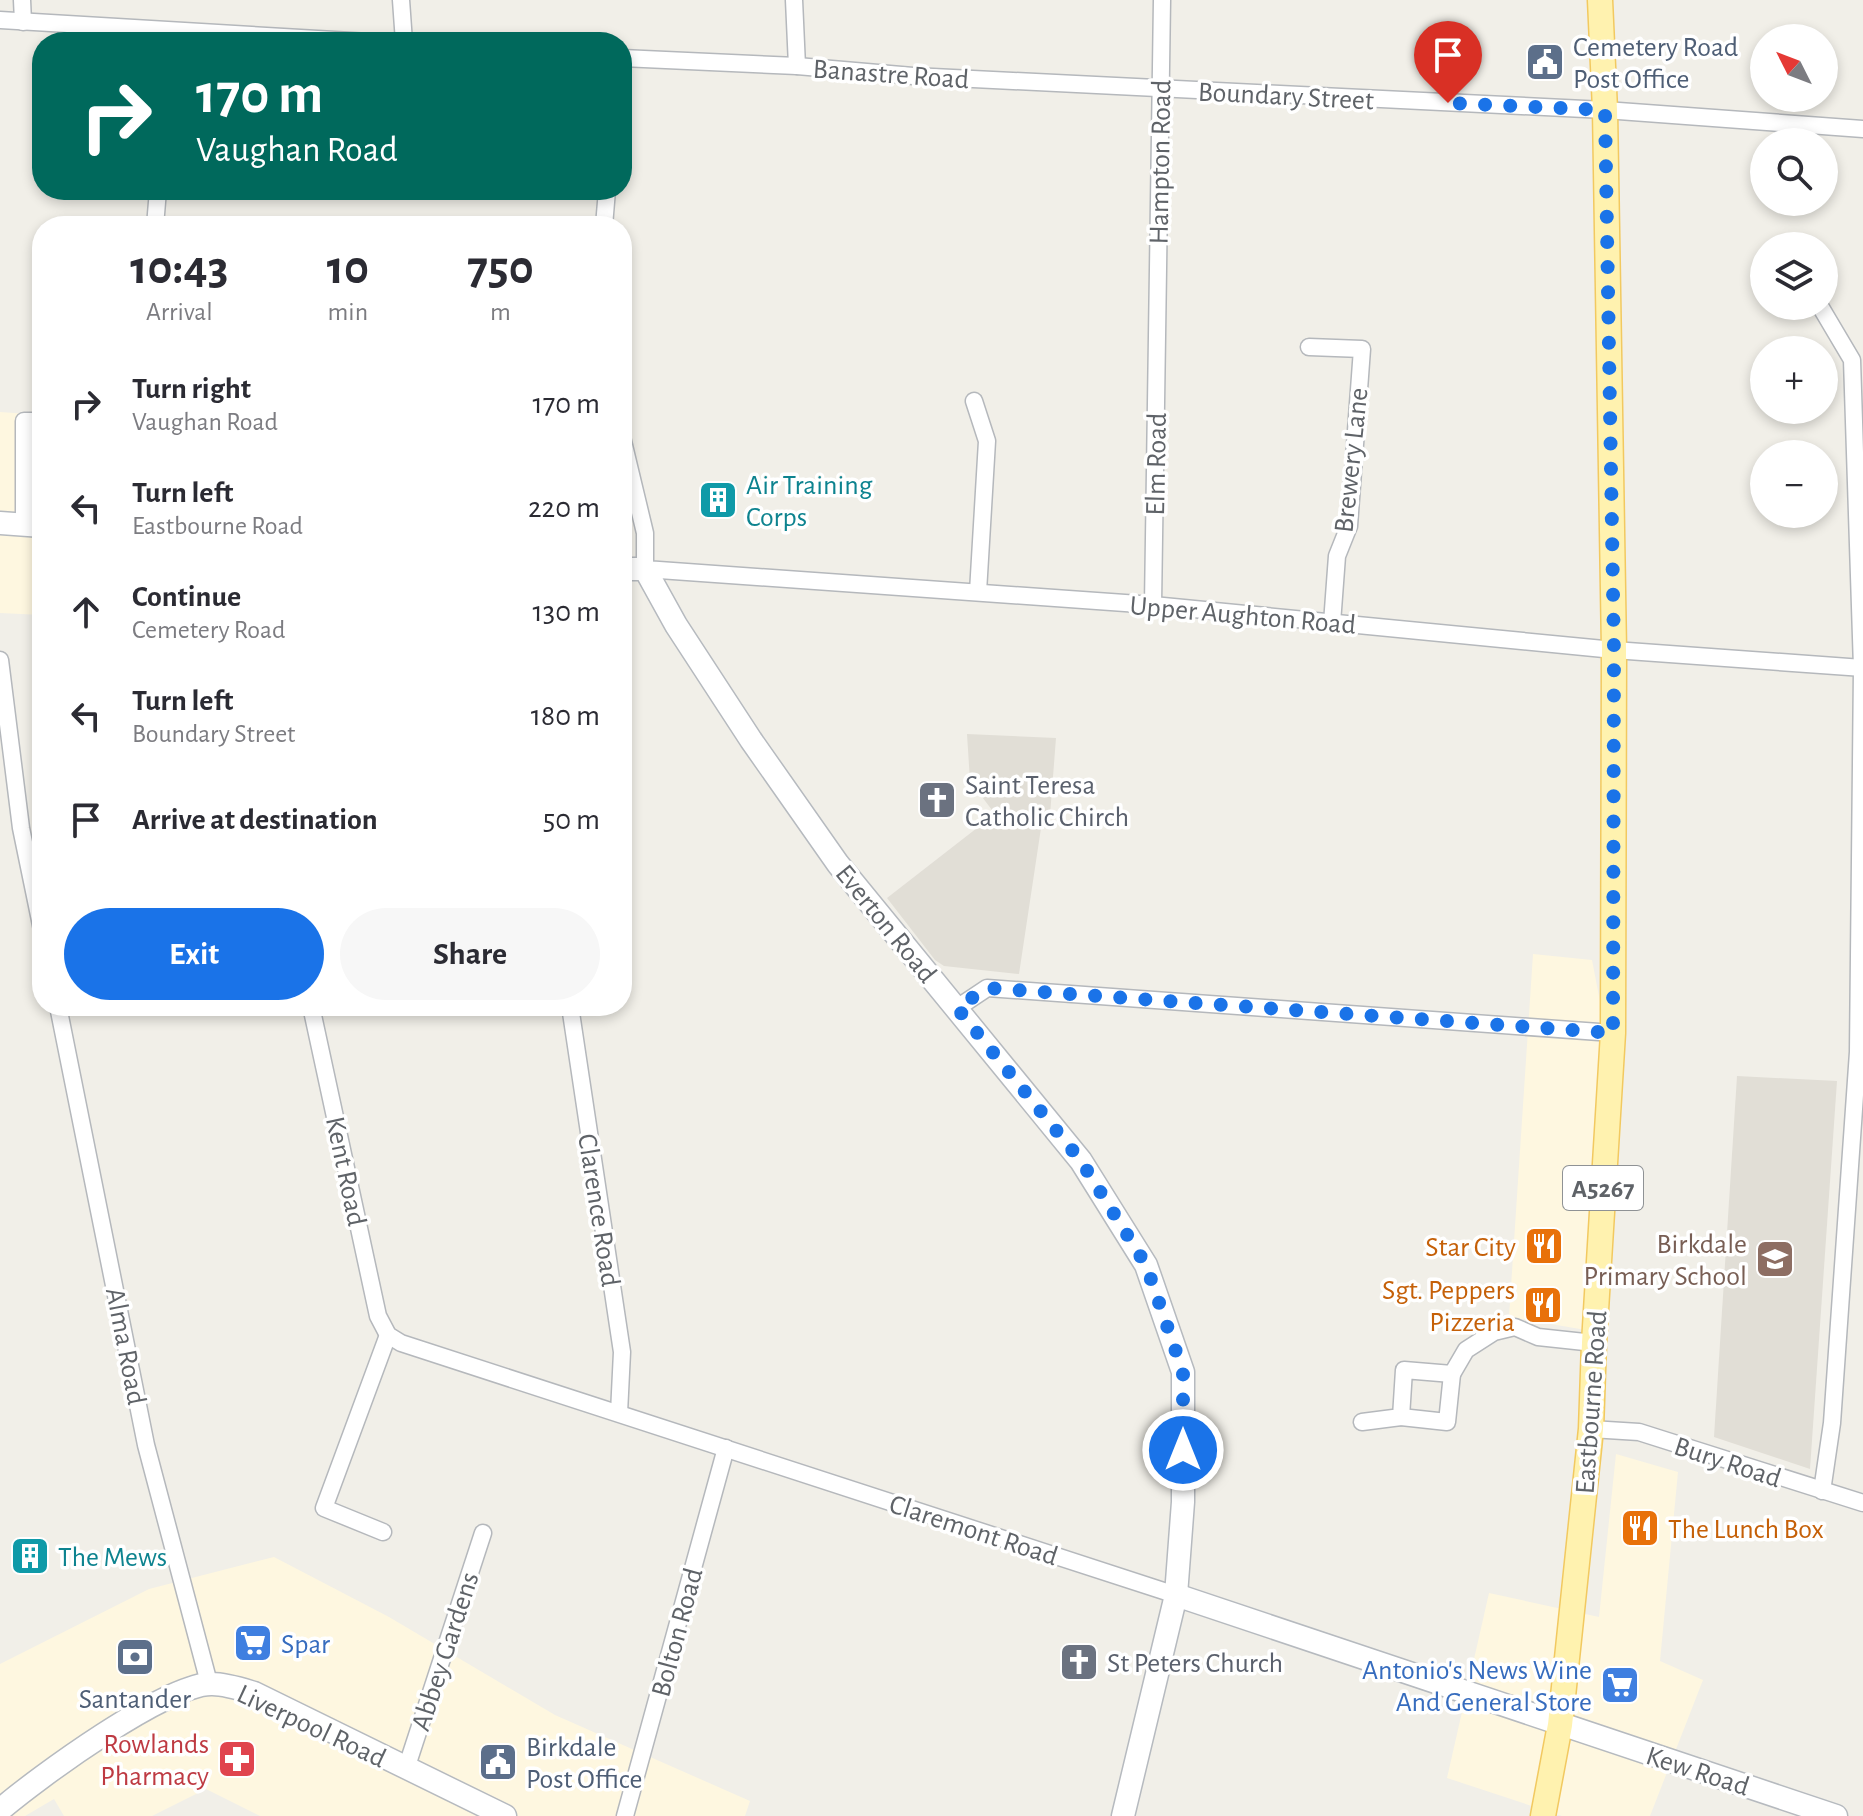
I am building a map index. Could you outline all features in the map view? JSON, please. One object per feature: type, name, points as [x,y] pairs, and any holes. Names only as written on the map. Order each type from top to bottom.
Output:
[{"type":"main road","name":"A5267","points":[[1600,0],[1605,110],[1614,650]]},
{"type":"main road","points":[[0,523],[32,525]]},
{"type":"main road","name":"Everton Road","points":[[633,569],[676,625],[742,727],[838,864],[1081,1161],[1146,1265],[1183,1372],[1183,1502],[1176,1595],[1123,1816]]},
{"type":"main road","name":"Eastbourne Road","points":[[1543,1816],[1560,1725],[1591,1429],[1613,1033],[1614,650]]},
{"type":"main road","name":"Claremont Road","points":[[1176,1595],[1560,1725]]},
{"type":"main road","name":"Liverpool Road","points":[[0,1810],[39,1778],[150,1706],[209,1683],[254,1693],[505,1816]]},
{"type":"main road","name":"Kew Road","points":[[1560,1725],[1836,1816]]},
{"type":"street","points":[[22,0],[23,22]]},
{"type":"street","points":[[401,0],[403,32]]},
{"type":"street","points":[[794,0],[797,66]]},
{"type":"street","name":"Hampton Road","points":[[1157,324],[1162,0]]},
{"type":"street","points":[[0,20],[120,32]]},
{"type":"street","name":"Banastre Road","points":[[632,58],[1160,89]]},
{"type":"street","name":"Boundary Street","points":[[1160,89],[1605,110],[1863,129]]},
{"type":"street","points":[[1822,1491],[1832,1423],[1858,1052],[1863,668],[1858,358],[1830,320]]},
{"type":"street","name":"Elm Road","points":[[1153,605],[1157,324]]},
{"type":"street","name":"Brewery Lane","points":[[1309,347],[1362,349],[1349,526],[1337,556],[1332,623]]},
{"type":"street","points":[[974,401],[987,441],[978,592]]},
{"type":"street","points":[[32,421],[24,421],[32,513]]},
{"type":"street","points":[[632,479],[645,533],[633,569]]},
{"type":"street","name":"Upper Aughton Road","points":[[633,569],[1153,605],[1614,650],[1863,668]]},
{"type":"street","points":[[0,660],[21,828],[32,881]]},
{"type":"street","points":[[957,1008],[987,988],[1613,1033]]},
{"type":"street","name":"Alma Road","points":[[60,1016],[146,1445],[209,1683]]},
{"type":"street","name":"Kent Road","points":[[313,1016],[378,1316],[388,1335]]},
{"type":"street","name":"Clarence Road","points":[[572,1016],[622,1352],[619,1413]]},
{"type":"street","points":[[1362,1422],[1401,1417],[1447,1422],[1452,1374],[1466,1350],[1494,1332],[1515,1327],[1538,1337],[1594,1343]]},
{"type":"street","points":[[383,1532],[324,1508],[388,1335]]},
{"type":"street","name":"Claremont Road","points":[[388,1335],[401,1343],[1176,1595]]},
{"type":"street","points":[[1401,1417],[1404,1370],[1452,1374]]},
{"type":"street","name":"Bury Road","points":[[1591,1429],[1639,1432],[1863,1503]]},
{"type":"street","name":"Bolton Road","points":[[625,1816],[726,1448]]},
{"type":"street","name":"Abbey Gardens","points":[[406,1769],[483,1533]]},
{"type":"shaded area","points":[[0,412],[32,414],[32,615],[0,613]]},
{"type":"shaded area","points":[[967,734],[1056,738],[1049,828],[1041,828],[1019,974],[944,966],[935,960],[887,898],[995,814],[970,781]]},
{"type":"shaded area","points":[[1533,954],[1592,960],[1604,1022],[1586,1330],[1509,1317]]},
{"type":"shaded area","name":"Birkdale Primary School","points":[[1737,1076],[1837,1081],[1810,1469],[1714,1437]]},
{"type":"shaded area","points":[[1616,1454],[1678,1472],[1660,1661],[1703,1680],[1650,1816],[1562,1816],[1447,1778],[1489,1593],[1599,1617]]},
{"type":"shaded area","points":[[274,1557],[389,1617],[555,1715],[750,1801],[745,1816],[260,1816],[206,1789],[152,1816],[64,1816],[54,1799],[25,1816],[0,1816],[0,1664],[149,1589]]},
{"type":"place","name":"Cemetery Road Post Office","points":[[1545,62]]},
{"type":"place","name":"Air Training Corps","points":[[718,500]]},
{"type":"place","name":"Saint Teresa Catholic Chirch","points":[[937,800]]},
{"type":"place","name":"Star City","points":[[1544,1246]]},
{"type":"place","name":"Birkdale Primary School","points":[[1775,1259]]},
{"type":"place","name":"Sgt. Peppers Pizzeria","points":[[1543,1305]]},
{"type":"place","name":"The Lunch Box","points":[[1640,1528]]},
{"type":"place","name":"The Mews","points":[[30,1556]]},
{"type":"place","name":"Spar","points":[[253,1643]]},
{"type":"place","name":"Santander","points":[[135,1657]]},
{"type":"place","name":"St Peters Church","points":[[1079,1662]]},
{"type":"place","name":"Antonio's News Wine And General Store","points":[[1620,1685]]},
{"type":"place","name":"Rowlands Pharmacy","points":[[237,1759]]},
{"type":"place","name":"Birkdale Post Office","points":[[498,1762]]},
{"type":"route","points":[[1183,1450],[1183,1372],[1146,1265],[1081,1161],[957,1008],[987,988],[1613,1033],[1614,650],[1605,110],[1448,103]]}]
